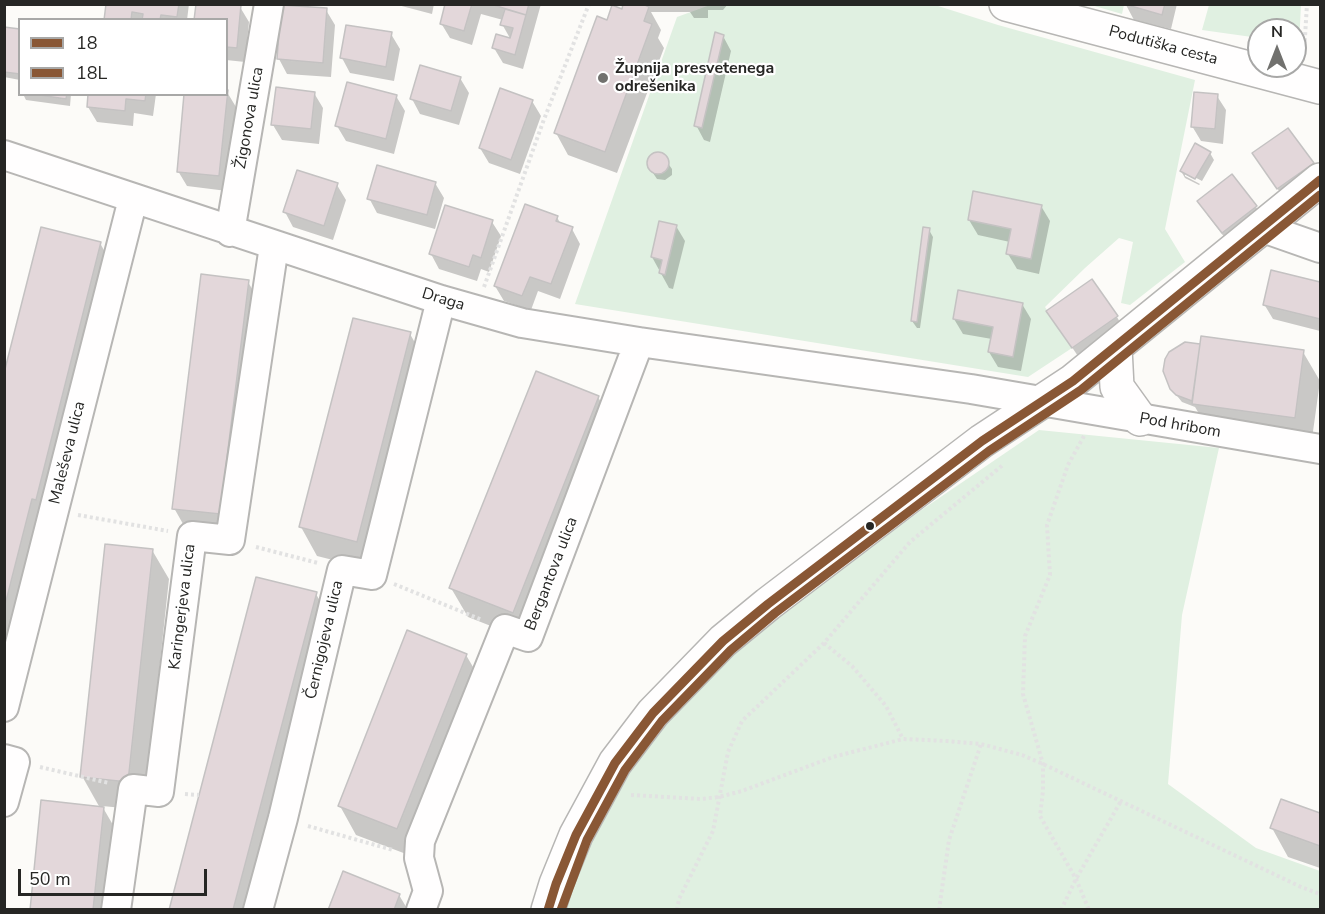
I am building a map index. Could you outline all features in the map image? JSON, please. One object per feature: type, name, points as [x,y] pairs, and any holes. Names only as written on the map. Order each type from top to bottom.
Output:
[{"type":"main road","name":"Podutiška cesta","points":[[1006,4],[1320,87]]},
{"type":"main road","points":[[548,909],[576,835],[615,763],[653,713],[723,641],[982,441],[1073,381],[1320,180]]},
{"type":"main road","points":[[1115,348],[1117,387],[1140,419]]},
{"type":"street","name":"Žigonova ulica","points":[[230,232],[269,4]]},
{"type":"street","name":"Draga","points":[[4,155],[230,232],[441,300],[522,323],[639,342],[959,387],[1041,402]]},
{"type":"street","name":"Maleševa ulica","points":[[4,707],[133,199]]},
{"type":"street","points":[[1263,228],[1320,248]]},
{"type":"street","points":[[230,540],[274,246]]},
{"type":"street","points":[[372,575],[441,300]]},
{"type":"street","name":"Bergantova ulica","points":[[421,909],[428,891],[419,858],[420,841],[505,629],[528,637],[639,342]]},
{"type":"street","name":"Pod hribom","points":[[1041,402],[1320,449]]},
{"type":"street","name":"Karingerjeva ulica","points":[[133,789],[159,792],[192,536],[230,540]]},
{"type":"street","name":"Černigojeva ulica","points":[[258,909],[283,818],[342,570],[372,575]]},
{"type":"street","points":[[4,801],[10,760]]},
{"type":"street","points":[[116,909],[133,789]]},
{"type":"path","points":[[476,310],[543,122],[589,4]]},
{"type":"path","points":[[1089,909],[1076,879],[1040,816],[1043,764],[1023,694],[1025,636],[1050,575],[1047,525],[1068,465],[1097,412]]},
{"type":"path","points":[[677,909],[679,899],[713,831],[728,752],[742,721],[824,643],[910,542],[1007,461]]},
{"type":"path","points":[[53,510],[192,536]]},
{"type":"path","points":[[230,540],[342,570]]},
{"type":"path","points":[[372,575],[505,629]]},
{"type":"path","points":[[824,643],[852,666],[886,706],[903,740]]},
{"type":"path","points":[[597,793],[701,799],[719,797],[833,758],[903,740],[981,744],[1022,755],[1043,764],[1320,894]]},
{"type":"path","points":[[939,909],[949,840],[981,744]]},
{"type":"path","points":[[10,760],[133,789]]},
{"type":"path","points":[[1061,909],[1121,801]]},
{"type":"path","points":[[283,818],[419,858]]},
{"type":"green space","points":[[710,5],[935,5],[1195,80],[1165,229],[1185,262],[1130,305],[1121,303],[1133,242],[1119,238],[1045,307],[1072,348],[1028,377],[575,304],[677,17]]},
{"type":"green space","points":[[1091,5],[1124,5],[1122,14]]},
{"type":"green space","points":[[1209,5],[1301,5],[1300,18],[1247,18],[1247,36],[1202,30]]},
{"type":"green space","points":[[1039,430],[1219,448],[1182,615],[1168,784],[1256,848],[1320,871],[1320,909],[564,910],[580,855],[624,777],[690,695],[768,624],[920,511]]},
{"type":"building","points":[[106,4],[179,4],[177,17],[161,15],[160,18],[142,18],[143,14],[132,12],[131,18],[104,18]]},
{"type":"building","points":[[196,4],[241,5],[237,48],[228,47],[228,18],[194,18]]},
{"type":"building","points":[[445,4],[472,4],[464,31],[440,24]]},
{"type":"building","points":[[490,4],[529,4],[526,15]]},
{"type":"building","name":"Župnija presvetenega odrešenika","points":[[623,4],[643,4],[649,7],[644,21],[652,24],[605,152],[554,133],[597,16],[607,20],[612,5],[622,9]]},
{"type":"building","points":[[1124,4],[1165,4],[1162,15]]},
{"type":"building","points":[[281,5],[327,8],[323,63],[277,59]]},
{"type":"building","points":[[505,9],[526,15],[515,55],[492,48],[496,34],[510,38],[513,28],[500,25]]},
{"type":"building","points":[[346,25],[392,32],[386,67],[340,58]]},
{"type":"building","points":[[4,27],[18,29],[18,74],[4,72]]},
{"type":"building","points":[[715,32],[724,35],[702,128],[694,126]]},
{"type":"building","points":[[420,65],[461,77],[451,111],[410,99]]},
{"type":"building","points":[[347,82],[397,95],[386,139],[335,126]]},
{"type":"building","points":[[276,87],[315,92],[311,129],[271,125]]},
{"type":"building","points":[[500,88],[533,100],[511,160],[479,148]]},
{"type":"building","points":[[1194,92],[1218,94],[1215,129],[1191,127]]},
{"type":"building","points":[[46,96],[67,96],[66,99]]},
{"type":"building","points":[[88,96],[146,96],[145,101],[126,99],[125,111],[87,107]]},
{"type":"building","points":[[184,96],[227,96],[219,176],[177,172]]},
{"type":"building","points":[[1288,128],[1314,163],[1277,189],[1252,153]]},
{"type":"building","points":[[1195,143],[1211,152],[1195,179],[1180,171]]},
{"type":"building","points":[[658,152],[666,155],[669,163],[666,171],[658,174],[650,171],[647,163],[650,155]]},
{"type":"building","points":[[377,165],[436,182],[427,215],[367,199]]},
{"type":"building","points":[[297,170],[338,183],[324,226],[283,212]]},
{"type":"building","points":[[1232,174],[1257,206],[1222,233],[1197,201]]},
{"type":"building","points":[[973,191],[1042,205],[1031,259],[1006,254],[1011,229],[968,220]]},
{"type":"building","points":[[525,204],[558,216],[556,221],[573,227],[551,284],[530,277],[522,296],[494,286]]},
{"type":"building","points":[[445,205],[493,220],[481,258],[473,255],[469,267],[429,254]]},
{"type":"building","points":[[659,221],[677,225],[665,275],[659,273],[662,260],[651,257]]},
{"type":"building","points":[[41,227],[101,242],[36,500],[32,499],[4,609],[4,373]]},
{"type":"building","points":[[923,227],[930,228],[917,322],[911,321]]},
{"type":"building","points":[[1271,270],[1320,282],[1320,319],[1263,305]]},
{"type":"building","points":[[201,274],[249,280],[220,514],[172,509]]},
{"type":"building","points":[[1092,279],[1118,316],[1072,348],[1046,311]]},
{"type":"building","points":[[958,290],[1023,303],[1013,357],[988,352],[993,327],[953,319]]},
{"type":"building","points":[[353,318],[411,332],[357,542],[299,527]]},
{"type":"building","points":[[1201,336],[1304,350],[1295,418],[1192,404]]},
{"type":"building","points":[[1185,342],[1200,344],[1192,401],[1176,395],[1170,389],[1163,371],[1169,352]]},
{"type":"building","points":[[536,371],[599,396],[513,613],[449,588]]},
{"type":"building","points":[[105,544],[153,549],[128,782],[80,777]]},
{"type":"building","points":[[256,577],[317,592],[233,910],[169,910]]},
{"type":"building","points":[[407,630],[467,654],[397,829],[338,806]]},
{"type":"building","points":[[1281,799],[1320,813],[1320,846],[1270,828]]},
{"type":"building","points":[[41,800],[104,807],[93,910],[30,910]]},
{"type":"building","points":[[343,871],[400,894],[394,910],[328,910]]},
{"type":"transit line","name":"18","points":[[548,910],[576,835],[615,763],[653,713],[723,641],[982,441],[1073,381],[1320,180]]},
{"type":"transit line","name":"18L","points":[[561,910],[587,840],[625,770],[662,721],[731,650],[775,613],[989,451],[1081,390],[1320,195]]},
{"type":"place","name":"Župnija presvetenega odrešenika","points":[[603,78]]}]
